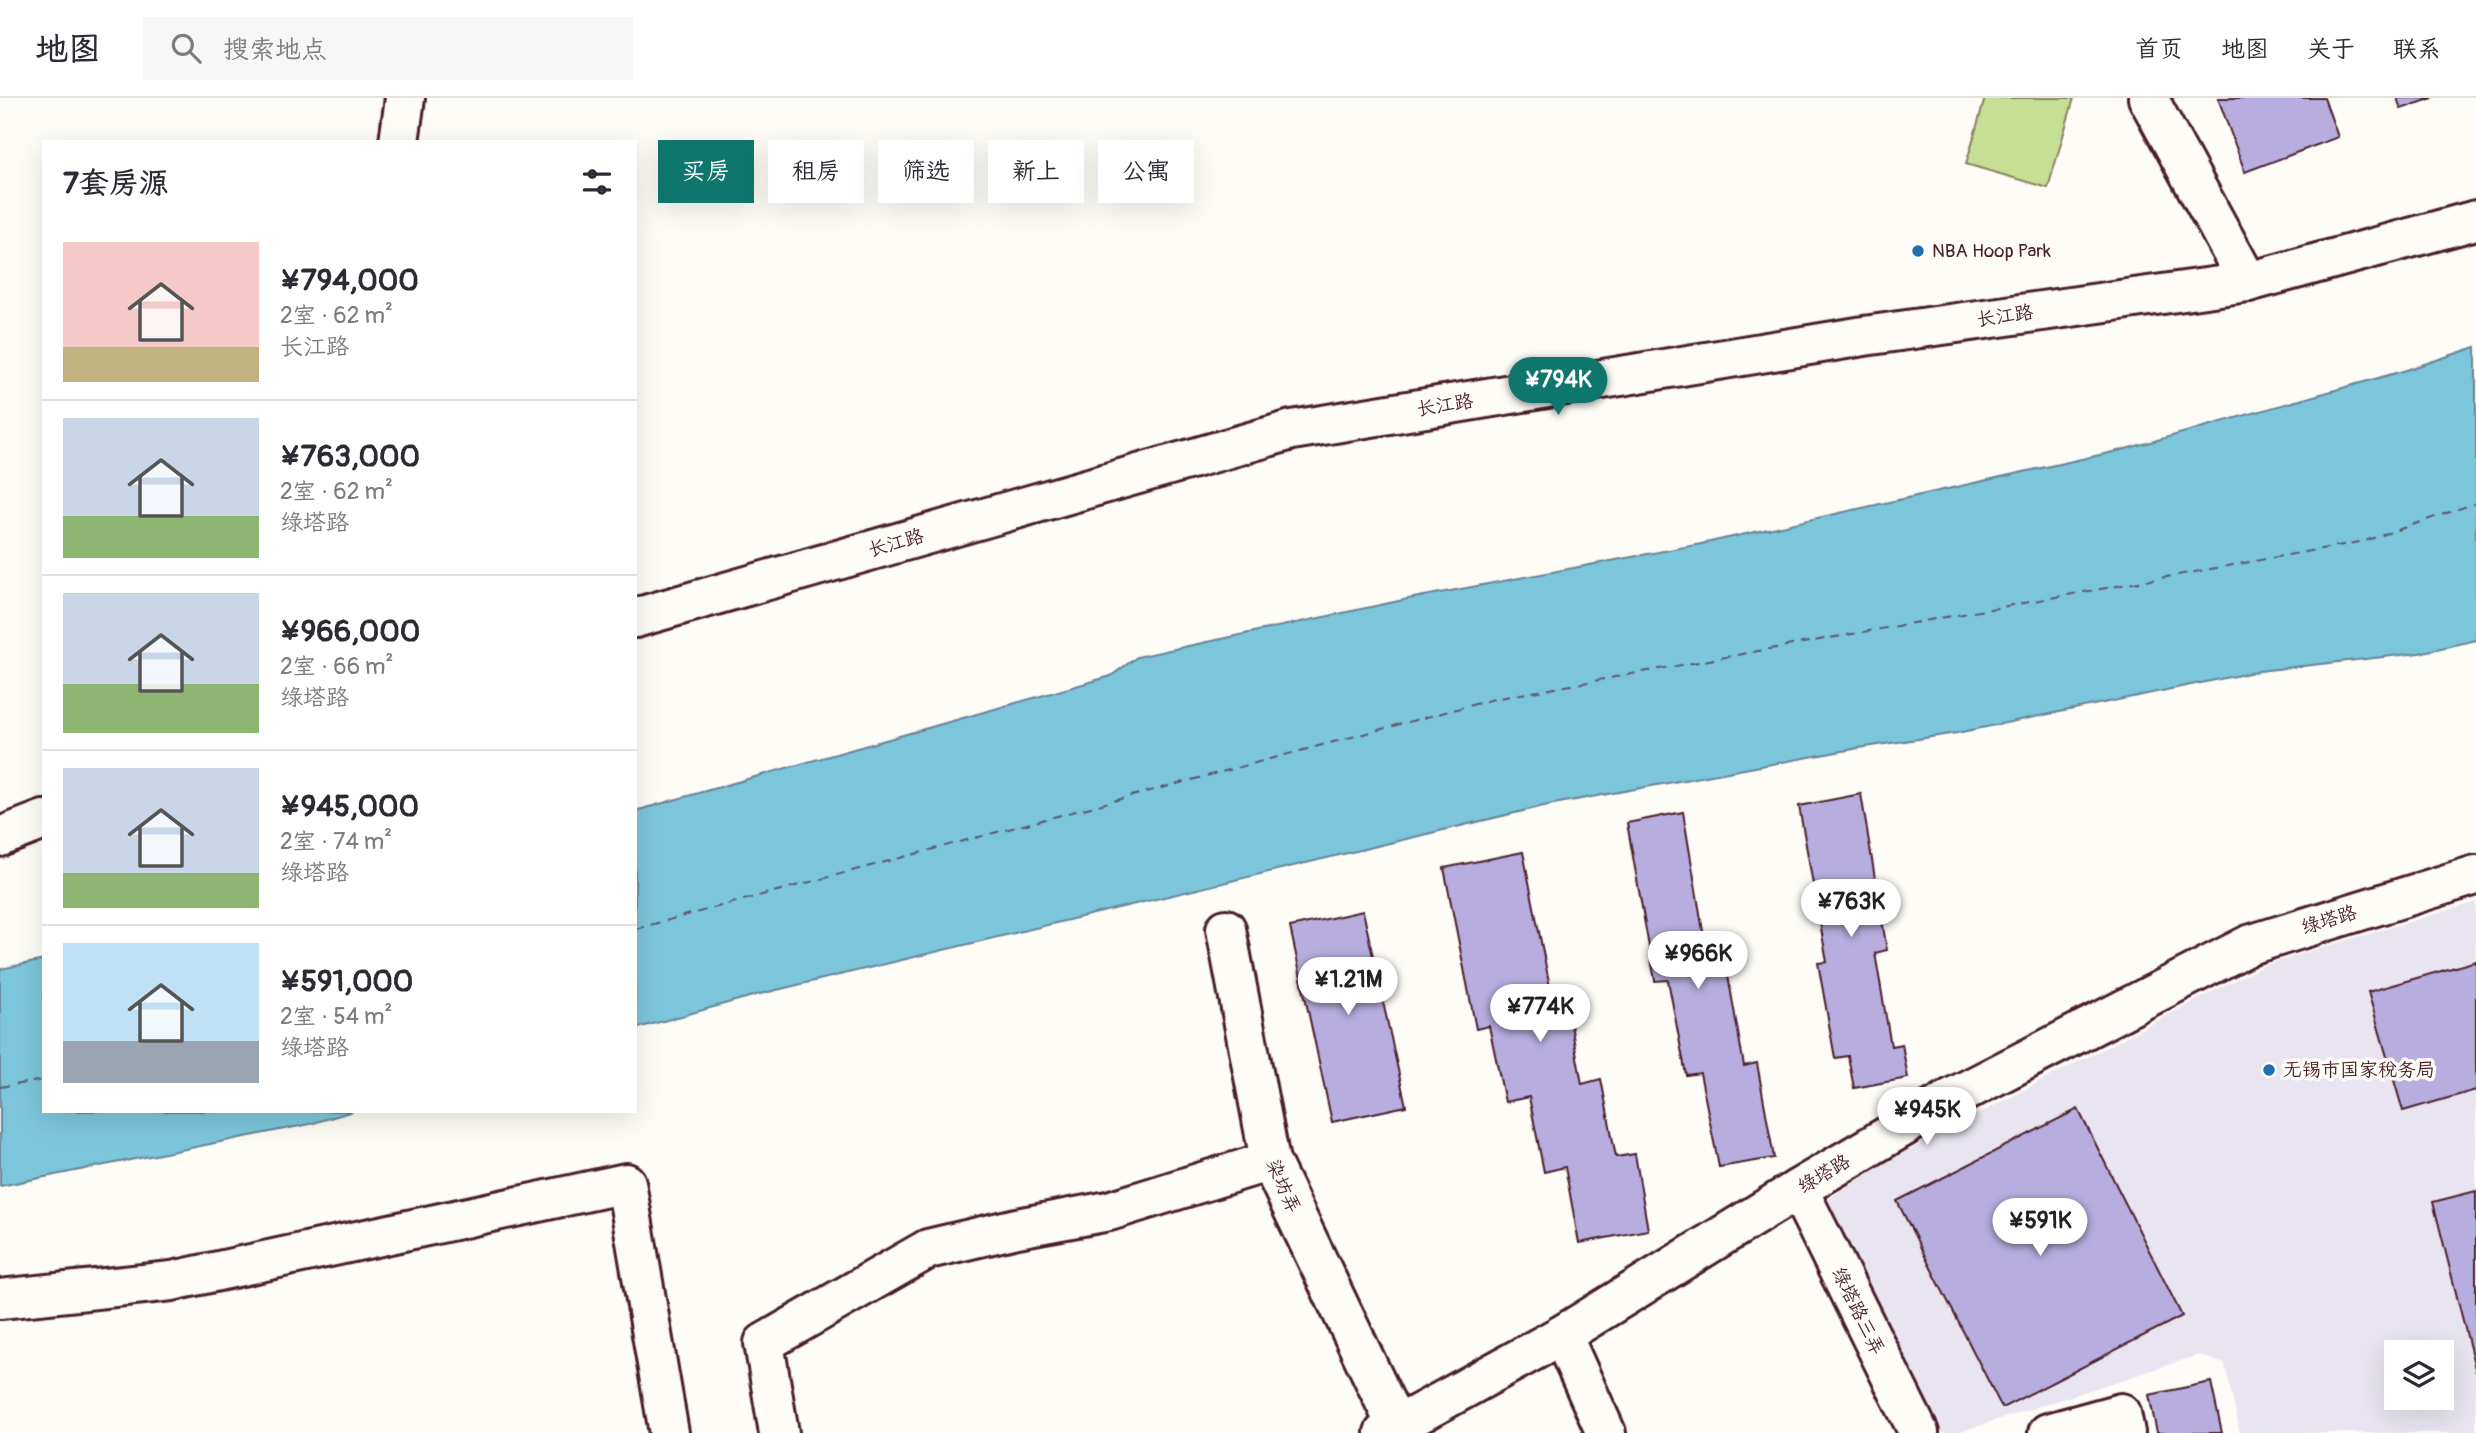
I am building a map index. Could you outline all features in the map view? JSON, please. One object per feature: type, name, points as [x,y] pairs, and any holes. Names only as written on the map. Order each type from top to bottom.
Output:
[{"type":"street","points":[[399,140],[405,98]]},
{"type":"street","points":[[2148,98],[2248,282]]},
{"type":"street","name":"长江路","points":[[637,617],[1292,430],[1864,336],[2248,282],[2476,220]]},
{"type":"street","points":[[0,836],[42,821]]},
{"type":"street","name":"绿塔路","points":[[1390,1429],[1562,1335],[1798,1189],[1952,1098],[2249,945],[2476,875]]},
{"type":"street","name":"染坊弄","points":[[1226,929],[1270,1161],[1390,1429]]},
{"type":"street","points":[[779,1433],[764,1343],[928,1249],[1017,1228],[1109,1211],[1270,1161]]},
{"type":"street","points":[[0,1299],[172,1281],[626,1183],[670,1433]]},
{"type":"street","name":"绿塔路三弄","points":[[1798,1189],[1919,1433]]},
{"type":"street","points":[[1562,1335],[1606,1433]]},
{"type":"street","points":[[2048,1433],[2121,1413],[2125,1433]]},
{"type":"shaded area","name":"无锡市国家税务局","points":[[2476,902],[2476,1433],[2240,1433],[2225,1364],[2199,1355],[1956,1433],[1940,1433],[1827,1201],[1861,1175],[2264,965]]},
{"type":"green space","points":[[1985,98],[2074,98],[2048,188],[1966,164]]},
{"type":"water","points":[[2476,347],[2476,640],[2419,653],[2259,671],[1957,733],[1859,748],[1548,805],[760,994],[637,1028],[637,810],[1111,676],[1137,657],[1408,599],[1701,544],[2122,450],[2403,371]]},
{"type":"water","points":[[42,960],[42,1113],[346,1113],[310,1124],[0,1186],[0,969]]},
{"type":"building","points":[[2218,98],[2324,98],[2338,137],[2245,172]]},
{"type":"building","points":[[2397,98],[2433,98],[2401,109]]},
{"type":"building","points":[[1861,794],[1887,950],[1875,953],[1891,1046],[1902,1044],[1908,1078],[1854,1088],[1848,1056],[1835,1058],[1818,963],[1827,962],[1799,806]]},
{"type":"building","points":[[1683,812],[1710,973],[1727,970],[1744,1066],[1757,1063],[1774,1158],[1719,1167],[1700,1073],[1686,1075],[1668,980],[1655,981],[1627,823]]},
{"type":"building","points":[[1523,852],[1555,1012],[1568,1009],[1582,1084],[1601,1079],[1616,1157],[1635,1154],[1648,1230],[1579,1243],[1565,1167],[1544,1172],[1529,1097],[1505,1102],[1489,1026],[1476,1029],[1444,868]]},
{"type":"building","points":[[1363,911],[1406,1106],[1332,1122],[1290,927]]},
{"type":"building","points":[[2476,961],[2476,1090],[2403,1111],[2368,992]]},
{"type":"building","points":[[2078,1109],[2182,1316],[2002,1408],[1897,1201]]},
{"type":"building","points":[[2476,1191],[2476,1372],[2433,1202]]},
{"type":"building","points":[[2211,1382],[2222,1433],[2157,1433],[2149,1395]]},
{"type":"ferry route","points":[[637,928],[1494,699],[2365,541],[2476,503]]},
{"type":"ferry route","points":[[0,1087],[42,1080]]},
{"type":"place","name":"NBA Hoop Park","points":[[1918,251]]},
{"type":"place","name":"无锡市国家税务局","points":[[2269,1070]]}]
